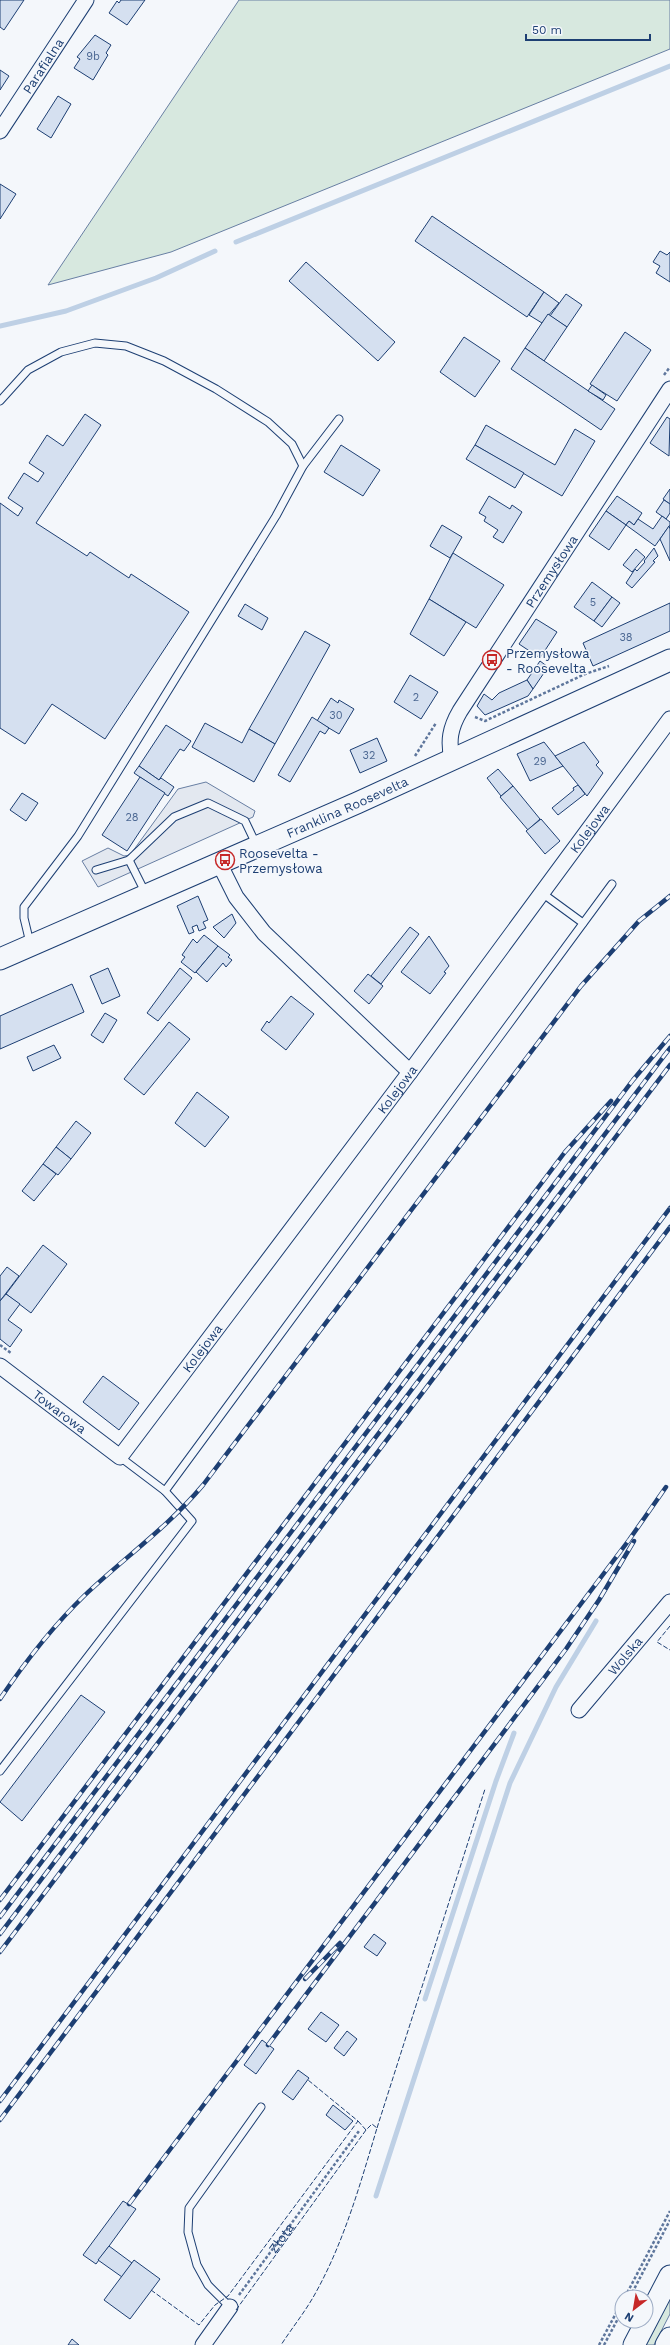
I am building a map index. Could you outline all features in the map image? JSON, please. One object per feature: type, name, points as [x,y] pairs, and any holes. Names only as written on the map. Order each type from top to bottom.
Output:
[{"type":"street","name":"Parafialna","points":[[0,131],[86,0]]},
{"type":"street","name":"Przemysłowa","points":[[452,759],[449,736],[460,711],[670,389]]},
{"type":"street","name":"Franklina Roosevelta","points":[[0,959],[32,947],[670,660]]},
{"type":"street","name":"Kolejowa","points":[[120,1457],[410,1072],[670,719]]},
{"type":"street","points":[[219,863],[236,897],[264,933],[410,1072]]},
{"type":"street","name":"Towarowa","points":[[0,1366],[120,1457]]},
{"type":"street","name":"Wolska","points":[[579,1710],[670,1602]]},
{"type":"street","points":[[634,2345],[670,2276]]},
{"type":"street","points":[[203,2345],[230,2307]]},
{"type":"street","points":[[666,2345],[670,2338]]},
{"type":"lane","points":[[0,401],[28,370],[61,352],[95,343],[126,346],[164,361],[216,389],[268,422],[292,444],[302,466]]},
{"type":"lane","points":[[32,947],[24,918],[24,907],[78,836],[276,516],[302,466],[339,419]]},
{"type":"lane","points":[[96,870],[129,860],[174,817],[208,803],[245,821],[257,846]]},
{"type":"lane","points":[[129,860],[147,895]]},
{"type":"lane","points":[[165,1491],[612,884]]},
{"type":"lane","points":[[542,893],[583,923]]},
{"type":"lane","points":[[0,1771],[192,1521],[165,1491],[120,1457]]},
{"type":"lane","points":[[230,2307],[208,2285],[197,2265],[188,2232],[189,2208],[262,2107]]},
{"type":"path","points":[[474,712],[477,719],[485,721],[585,674],[612,665]]},
{"type":"path","points":[[412,760],[437,722]]},
{"type":"path","points":[[0,1344],[12,1354]]},
{"type":"path","name":"Złota","points":[[230,2307],[358,2130]]},
{"type":"path","points":[[628,2289],[670,2211]]},
{"type":"path","points":[[634,2289],[670,2220]]},
{"type":"path","points":[[599,2345],[614,2317]]},
{"type":"path","points":[[604,2345],[614,2326]]},
{"type":"shaded area","points":[[239,0],[670,0],[670,49],[171,252],[48,285]]},
{"type":"shaded area","points":[[206,782],[255,811],[253,817],[98,887],[82,861],[108,848],[124,856],[130,855],[178,789]]},
{"type":"shaded area","points":[[670,2298],[670,2314],[654,2345],[645,2345]]},
{"type":"building","points":[[0,0],[24,0],[4,30],[0,27]]},
{"type":"building","points":[[121,0],[145,0],[127,25],[109,13],[117,1],[119,3]]},
{"type":"building","points":[[95,35],[111,45],[106,53],[108,55],[93,80],[74,68],[80,59],[77,57]]},
{"type":"building","points":[[0,70],[9,76],[0,90]]},
{"type":"building","points":[[58,96],[71,104],[51,138],[37,129]]},
{"type":"building","points":[[0,184],[16,194],[0,219]]},
{"type":"building","points":[[432,216],[544,292],[527,317],[415,241]]},
{"type":"building","points":[[660,251],[667,255],[670,252],[670,282],[656,273],[660,266],[653,262]]},
{"type":"building","points":[[306,262],[395,342],[378,361],[289,281]]},
{"type":"building","points":[[544,292],[559,303],[542,323],[529,315]]},
{"type":"building","points":[[566,294],[582,305],[567,327],[550,316]]},
{"type":"building","points":[[548,314],[567,327],[544,361],[525,348]]},
{"type":"building","points":[[625,332],[651,350],[617,401],[590,384]]},
{"type":"building","points":[[464,337],[500,361],[475,397],[440,372]]},
{"type":"building","points":[[525,348],[615,409],[601,430],[511,369]]},
{"type":"building","points":[[592,385],[606,395],[603,400],[588,391]]},
{"type":"building","points":[[85,414],[101,425],[36,523],[87,556],[90,552],[129,578],[131,574],[189,612],[105,739],[52,704],[25,744],[0,728],[0,503],[18,516],[23,508],[8,498],[24,473],[38,482],[44,473],[29,463],[47,435],[63,446]]},
{"type":"building","points":[[667,417],[670,419],[669,456],[650,443]]},
{"type":"building","points":[[486,425],[555,465],[575,429],[595,441],[562,496],[475,445]]},
{"type":"building","points":[[341,445],[380,470],[363,496],[324,472]]},
{"type":"building","points":[[475,445],[524,473],[515,488],[466,459]]},
{"type":"building","points":[[670,489],[670,504],[663,499]]},
{"type":"building","points":[[489,496],[510,509],[512,505],[522,512],[503,543],[493,537],[498,530],[484,521],[486,517],[479,513]]},
{"type":"building","points":[[617,496],[642,513],[634,525],[629,521],[626,525],[606,511]]},
{"type":"building","points":[[664,500],[670,504],[670,513],[666,519],[656,512]]},
{"type":"building","points":[[606,511],[626,525],[609,550],[589,536]]},
{"type":"building","points":[[662,516],[670,522],[670,525],[655,546],[626,525],[629,521],[634,525],[638,519],[653,529]]},
{"type":"building","points":[[442,525],[462,537],[450,558],[430,546]]},
{"type":"building","points":[[669,526],[670,529],[670,561],[660,539]]},
{"type":"building","points":[[654,548],[658,556],[653,561],[655,562],[632,588],[626,583],[635,569],[637,571],[645,562],[644,561]]},
{"type":"building","points":[[636,549],[645,557],[632,572],[623,565]]},
{"type":"building","points":[[453,553],[504,585],[476,628],[429,599]]},
{"type":"building","points":[[592,582],[612,597],[594,621],[574,607]]},
{"type":"building","points":[[612,597],[620,603],[602,627],[594,621]]},
{"type":"building","points":[[429,599],[466,622],[444,656],[410,634]]},
{"type":"building","points":[[670,603],[670,631],[593,666],[583,643]]},
{"type":"building","points":[[245,604],[268,618],[262,630],[238,616]]},
{"type":"building","points":[[536,619],[557,632],[540,658],[519,644]]},
{"type":"building","points":[[305,631],[330,645],[275,744],[249,729]]},
{"type":"building","points":[[540,661],[548,667],[533,689],[527,680]]},
{"type":"building","points":[[410,675],[438,692],[421,719],[394,702]]},
{"type":"building","points":[[527,680],[533,689],[528,696],[485,715],[477,706],[484,694],[492,700],[499,693]]},
{"type":"building","points":[[331,698],[338,703],[339,700],[354,709],[339,734],[317,721]]},
{"type":"building","points":[[312,717],[329,728],[325,734],[320,731],[290,782],[278,775]]},
{"type":"building","points":[[205,723],[242,743],[249,729],[275,744],[254,782],[192,747]]},
{"type":"building","points":[[166,725],[191,741],[184,751],[180,749],[159,780],[139,766]]},
{"type":"building","points":[[377,738],[387,761],[360,773],[350,750]]},
{"type":"building","points":[[544,742],[563,766],[530,781],[517,754]]},
{"type":"building","points":[[584,742],[599,762],[596,765],[603,773],[587,796],[555,756]]},
{"type":"building","points":[[139,766],[159,780],[161,778],[174,787],[168,796],[134,773]]},
{"type":"building","points":[[498,769],[513,786],[501,796],[487,778]]},
{"type":"building","points":[[140,777],[165,793],[127,851],[102,835]]},
{"type":"building","points":[[578,785],[585,794],[558,815],[552,808]]},
{"type":"building","points":[[513,786],[540,819],[528,830],[500,797]]},
{"type":"building","points":[[22,793],[38,803],[26,821],[10,810]]},
{"type":"building","points":[[541,819],[560,841],[545,854],[526,831]]},
{"type":"building","points":[[198,896],[208,920],[203,922],[206,928],[199,931],[197,925],[192,927],[194,932],[189,934],[177,906]]},
{"type":"building","points":[[232,914],[236,923],[224,938],[213,927]]},
{"type":"building","points":[[410,927],[419,934],[381,984],[371,976]]},
{"type":"building","points":[[204,935],[218,946],[195,973],[181,962],[185,957],[182,955],[193,939],[197,943]]},
{"type":"building","points":[[429,936],[449,966],[444,972],[446,973],[430,994],[401,972]]},
{"type":"building","points":[[218,946],[230,955],[228,957],[232,960],[226,967],[223,963],[207,982],[196,972]]},
{"type":"building","points":[[108,968],[120,996],[102,1004],[90,976]]},
{"type":"building","points":[[180,968],[192,978],[158,1021],[147,1013]]},
{"type":"building","points":[[368,974],[383,986],[369,1004],[354,991]]},
{"type":"building","points":[[72,984],[84,1012],[0,1049],[0,1016]]},
{"type":"building","points":[[291,996],[314,1014],[286,1050],[261,1030],[267,1021],[269,1023]]},
{"type":"building","points":[[105,1013],[117,1020],[103,1043],[91,1035]]},
{"type":"building","points":[[169,1022],[190,1039],[144,1095],[124,1079]]},
{"type":"building","points":[[54,1045],[61,1058],[33,1071],[27,1057]]},
{"type":"building","points":[[197,1092],[229,1117],[205,1147],[175,1123]]},
{"type":"building","points":[[76,1121],[91,1133],[71,1159],[56,1147]]},
{"type":"building","points":[[56,1147],[71,1159],[58,1175],[43,1164]]},
{"type":"building","points":[[43,1164],[56,1174],[34,1201],[22,1191]]},
{"type":"building","points":[[43,1245],[67,1264],[31,1313],[6,1294]]},
{"type":"building","points":[[7,1267],[19,1276],[0,1301],[0,1276]]},
{"type":"building","points":[[6,1294],[20,1304],[8,1320],[22,1330],[10,1347],[0,1339],[0,1301]]},
{"type":"building","points":[[103,1376],[139,1403],[119,1430],[83,1402]]},
{"type":"building","points":[[81,1695],[105,1712],[22,1821],[0,1802]]},
{"type":"building","points":[[374,1934],[386,1943],[377,1956],[364,1947]]},
{"type":"building","points":[[321,2012],[339,2025],[326,2042],[308,2029]]},
{"type":"building","points":[[347,2031],[357,2039],[344,2056],[334,2048]]},
{"type":"building","points":[[262,2040],[274,2049],[256,2074],[244,2065]]},
{"type":"building","points":[[298,2070],[309,2078],[293,2100],[282,2092]]},
{"type":"building","points":[[333,2105],[353,2121],[345,2130],[326,2115]]},
{"type":"building","points":[[123,2201],[136,2209],[96,2264],[83,2255]]},
{"type":"building","points":[[109,2246],[132,2263],[122,2277],[98,2260]]},
{"type":"building","points":[[134,2260],[160,2279],[130,2319],[104,2300]]},
{"type":"building","points":[[72,2339],[79,2345],[68,2345]]},
{"type":"waterway","points":[[236,242],[670,66]]},
{"type":"waterway","points":[[0,326],[66,311],[156,278],[215,251]]},
{"type":"waterway","points":[[376,2196],[510,1783],[556,1687],[596,1621]]},
{"type":"waterway","points":[[425,1999],[496,1781],[514,1733]]},
{"type":"railway","points":[[0,1699],[40,1645],[73,1607],[100,1581],[175,1515],[203,1485],[581,986],[639,921],[670,896]]},
{"type":"railway","points":[[0,1917],[633,1080],[670,1036]]},
{"type":"railway","points":[[0,1934],[670,1048]]},
{"type":"railway","points":[[0,1952],[670,1065]]},
{"type":"railway","points":[[0,1900],[565,1152],[611,1101]]},
{"type":"railway","points":[[0,2101],[670,1208]]},
{"type":"railway","points":[[0,2120],[670,1227]]},
{"type":"railway","points":[[129,2204],[629,1540],[666,1487]]},
{"type":"railway","points":[[268,2045],[566,1649],[599,1600],[634,1541]]},
{"type":"railway","points":[[305,1979],[340,1943]]},
{"type":"fence","points":[[670,1626],[657,1642],[670,1650]]},
{"type":"fence","points":[[377,2128],[485,1789]]},
{"type":"fence","points":[[151,2290],[199,2325],[215,2305],[228,2296],[358,2121],[308,2080]]},
{"type":"fence","points":[[358,2121],[366,2130]]},
{"type":"fence","points":[[236,2310],[366,2130],[372,2124],[377,2128],[364,2171],[335,2254],[311,2301],[281,2345]]},
{"type":"place","name":"Przemysłowa - Roosevelta","points":[[492,660]]},
{"type":"place","name":"Roosevelta - Przemysłowa","points":[[225,860]]}]
